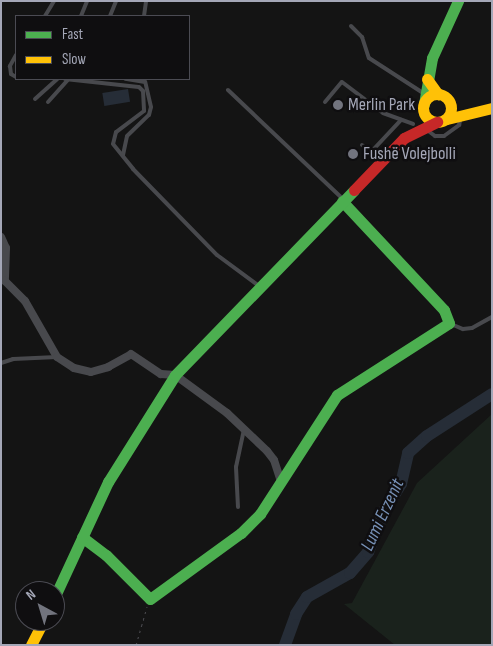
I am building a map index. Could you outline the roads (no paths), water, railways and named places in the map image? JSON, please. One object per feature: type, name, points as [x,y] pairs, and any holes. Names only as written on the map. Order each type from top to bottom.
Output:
[{"type":"main road","points":[[418,125],[427,79],[436,48],[458,1]]},
{"type":"main road","points":[[427,79],[438,94],[448,98],[456,109]]},
{"type":"main road","points":[[438,94],[428,97],[424,102],[427,118],[442,120]]},
{"type":"main road","points":[[62,581],[108,482],[175,375],[342,200],[418,125],[442,120],[456,109],[487,109]]},
{"type":"main road","points":[[82,537],[106,555],[150,599],[193,565],[241,533],[260,514],[280,479],[336,395],[424,342],[449,323],[444,310],[342,200]]},
{"type":"main road","points":[[32,645],[38,631]]},
{"type":"street","points":[[1,237],[6,248],[3,280],[25,301],[58,357],[80,370],[91,372],[114,364],[131,354],[161,374],[175,375],[244,430],[274,460],[280,479]]},
{"type":"lane","points":[[45,15],[54,1]]},
{"type":"lane","points":[[80,15],[87,1]]},
{"type":"lane","points":[[110,15],[116,1]]},
{"type":"lane","points":[[144,15],[146,1]]},
{"type":"lane","points":[[351,26],[362,37],[369,58],[424,102]]},
{"type":"lane","points":[[15,58],[10,70],[15,76]]},
{"type":"lane","points":[[35,99],[57,80]]},
{"type":"lane","points":[[48,102],[68,80]]},
{"type":"lane","points":[[82,80],[134,84],[143,91],[144,111],[121,126],[113,138],[123,156],[217,255],[259,286]]},
{"type":"lane","points":[[123,156],[127,136],[149,115],[151,107],[145,82],[132,80]]},
{"type":"lane","points":[[324,102],[342,82],[383,113],[418,125],[435,136],[444,136],[459,125],[456,109]]},
{"type":"lane","points":[[228,90],[342,200]]},
{"type":"lane","points":[[362,144],[371,152],[401,120]]},
{"type":"lane","points":[[449,323],[463,329],[472,328],[492,317]]},
{"type":"lane","points":[[1,363],[13,359],[58,357]]},
{"type":"lane","points":[[238,507],[236,467],[244,430]]},
{"type":"waterway","name":"Lumi Erzenit","points":[[285,645],[296,614],[307,597],[350,573],[368,552],[384,511],[401,484],[408,453],[427,436],[492,394]]},
{"type":"place","name":"Merlin Park","points":[[338,105]]},
{"type":"place","name":"Fushë Volejbolli","points":[[353,154]]}]
